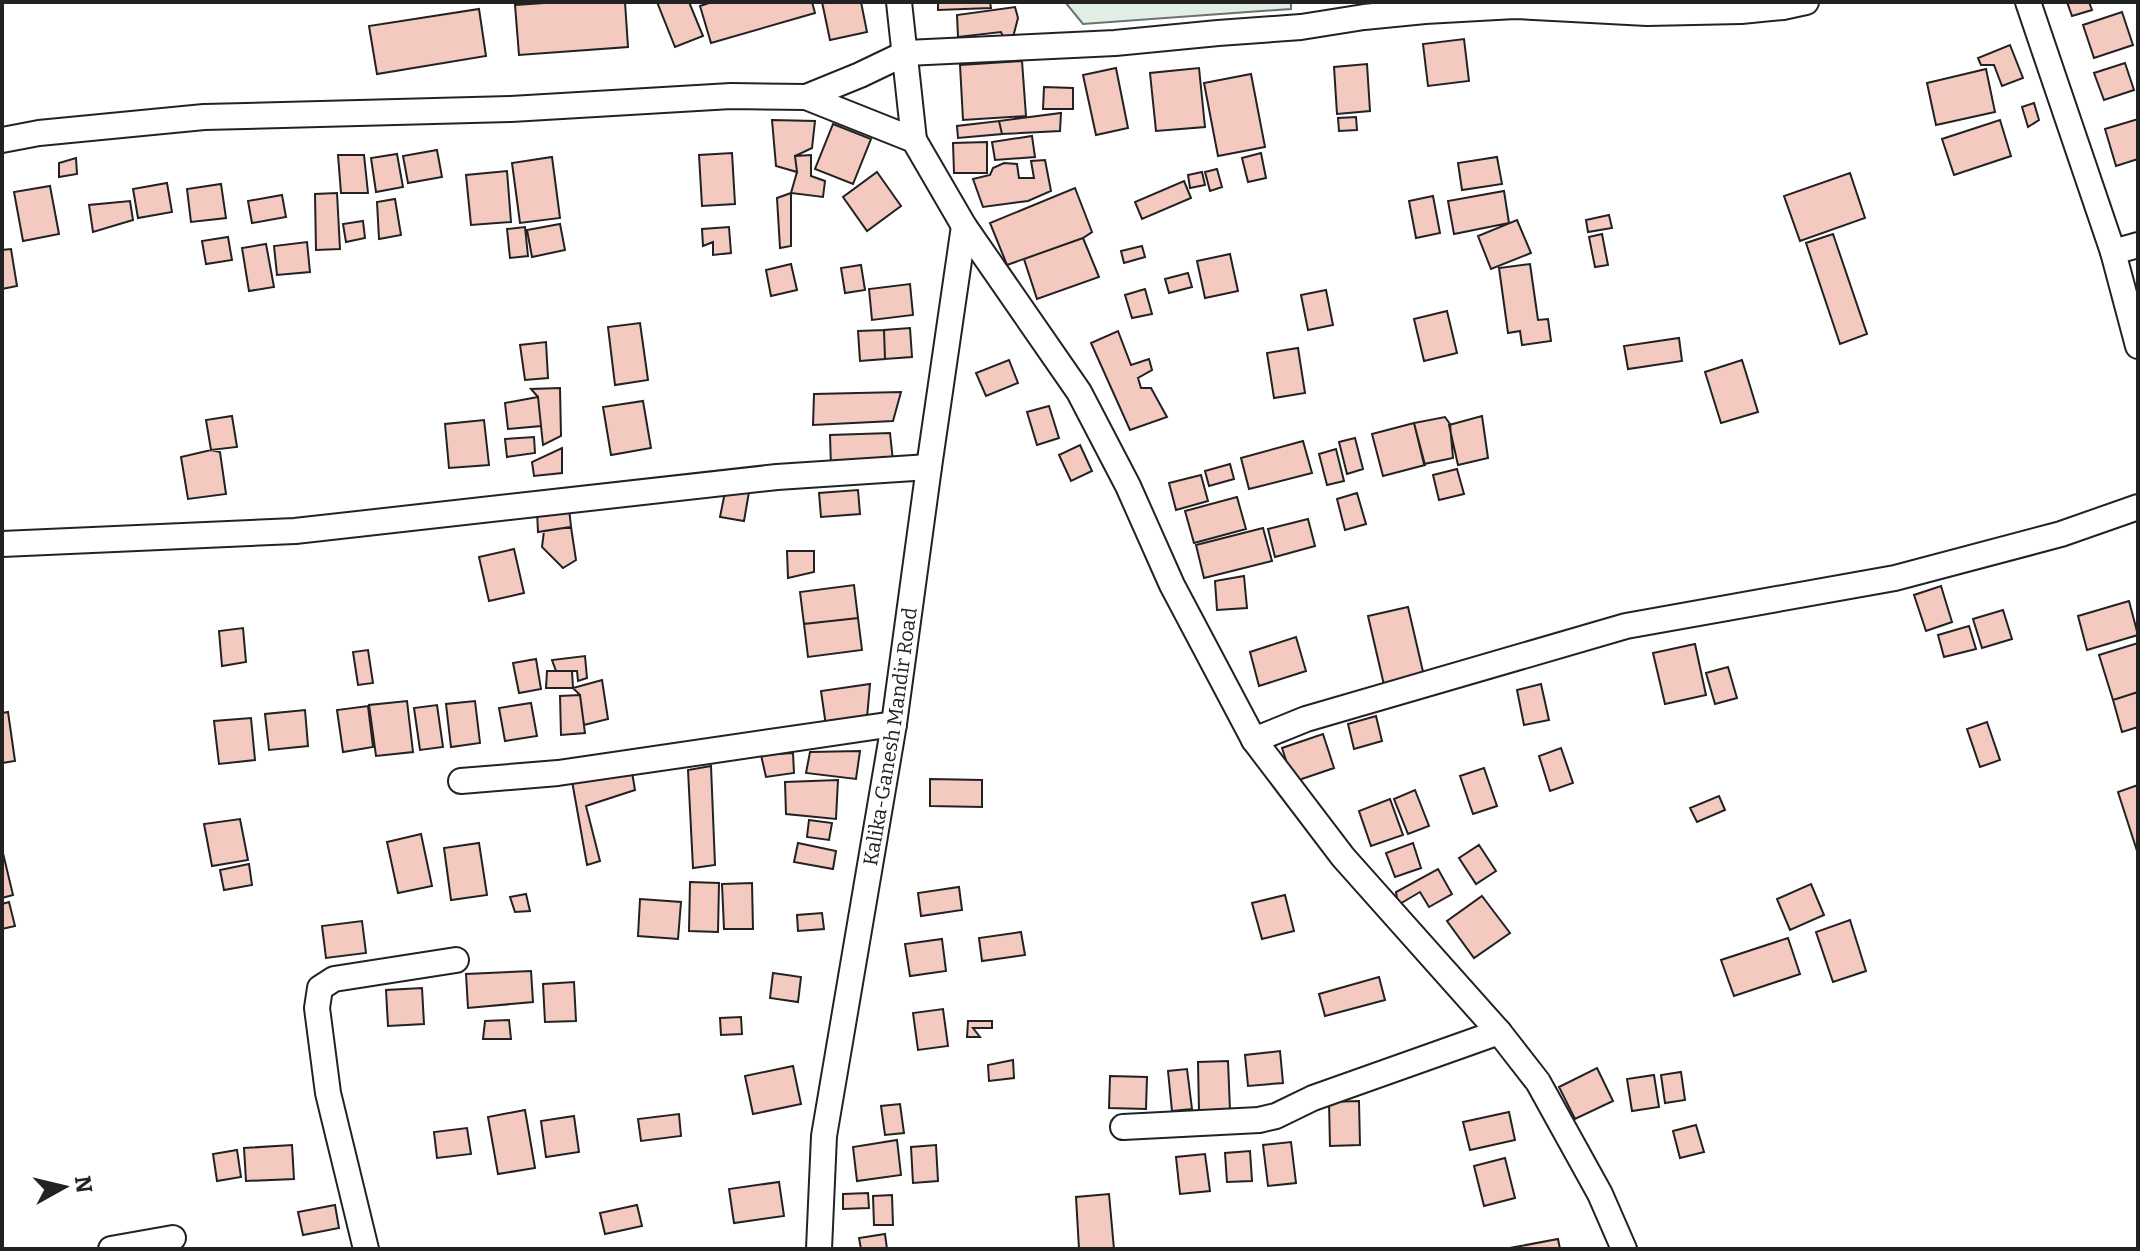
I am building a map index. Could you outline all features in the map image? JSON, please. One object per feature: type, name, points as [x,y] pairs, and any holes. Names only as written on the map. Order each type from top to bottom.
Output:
[{"type":"street","points":[[899,2],[914,140],[964,226],[1079,392],[1128,486],[1172,585],[1254,740],[1343,857],[1499,1032],[1538,1082],[1600,1194],[1624,1249]]},
{"type":"street","points":[[806,97],[906,53],[1115,43],[1301,27],[1440,10],[1515,6],[1647,13],[1741,11],[1806,2]]},
{"type":"street","points":[[2028,2],[2113,252],[2138,346]]},
{"type":"street","points":[[2,140],[39,133],[204,117],[511,109],[731,96],[806,97],[914,140]]},
{"type":"street","name":"Kalika-Ganesh Mandir Road","points":[[819,1249],[824,1136],[894,724],[964,226]]},
{"type":"street","points":[[2113,252],[2138,245]]},
{"type":"street","points":[[2,544],[295,531],[777,477],[929,467]]},
{"type":"street","points":[[1254,740],[1306,719],[1626,626],[1895,578],[2061,534],[2138,507]]},
{"type":"street","points":[[461,781],[558,773],[894,724]]},
{"type":"street","points":[[366,1249],[328,1093],[317,1008],[320,988],[334,979],[456,960]]},
{"type":"street","points":[[1123,1127],[1259,1120],[1276,1116],[1313,1098],[1499,1032]]},
{"type":"street","points":[[111,1249],[173,1238]]},
{"type":"green space","points":[[1065,2],[1291,2],[1291,9],[1083,24]]},
{"type":"building","points":[[625,2],[628,47],[519,55],[515,5]]},
{"type":"building","points":[[657,2],[689,2],[703,36],[675,47]]},
{"type":"building","points":[[712,2],[812,2],[815,13],[711,43],[700,6]]},
{"type":"building","points":[[822,2],[861,2],[867,32],[830,40]]},
{"type":"building","points":[[938,2],[990,2],[991,8],[938,10]]},
{"type":"building","points":[[2067,2],[2089,2],[2092,10],[2072,16]]},
{"type":"building","points":[[1015,7],[1018,18],[1012,41],[1006,43],[1001,32],[958,37],[957,15]]},
{"type":"building","points":[[479,9],[486,56],[377,74],[369,26]]},
{"type":"building","points":[[2122,12],[2133,45],[2094,58],[2083,25]]},
{"type":"building","points":[[1464,39],[1469,81],[1428,86],[1423,44]]},
{"type":"building","points":[[2010,45],[2023,78],[2002,86],[1994,65],[1981,65],[1978,58]]},
{"type":"building","points":[[1022,61],[1026,116],[963,120],[960,65]]},
{"type":"building","points":[[2125,63],[2134,90],[2104,100],[2094,73]]},
{"type":"building","points":[[1367,64],[1370,111],[1337,114],[1334,67]]},
{"type":"building","points":[[1116,68],[1128,128],[1096,135],[1083,75]]},
{"type":"building","points":[[1199,68],[1205,127],[1156,131],[1150,73]]},
{"type":"building","points":[[1986,69],[1995,112],[1936,125],[1927,83]]},
{"type":"building","points":[[1251,74],[1265,147],[1218,156],[1204,83]]},
{"type":"building","points":[[1044,87],[1073,88],[1073,109],[1043,109]]},
{"type":"building","points":[[2034,103],[2039,120],[2028,127],[2022,107]]},
{"type":"building","points":[[1061,113],[1060,131],[1002,134],[999,121]]},
{"type":"building","points":[[1356,117],[1357,130],[1339,131],[1338,118]]},
{"type":"building","points":[[2138,119],[2138,159],[2116,166],[2105,129]]},
{"type":"building","points":[[772,120],[815,121],[812,148],[795,156],[797,172],[776,166]]},
{"type":"building","points":[[2000,120],[2011,156],[1954,175],[1942,139]]},
{"type":"building","points":[[999,121],[1002,134],[958,138],[957,126]]},
{"type":"building","points":[[833,124],[871,139],[853,184],[815,169]]},
{"type":"building","points":[[1032,136],[1035,157],[995,160],[992,142]]},
{"type":"building","points":[[987,142],[987,173],[954,173],[953,143]]},
{"type":"building","points":[[437,150],[442,177],[408,183],[403,156]]},
{"type":"building","points":[[732,153],[735,204],[702,206],[699,155]]},
{"type":"building","points":[[1261,153],[1266,178],[1248,182],[1242,158]]},
{"type":"building","points":[[397,154],[403,187],[376,192],[371,158]]},
{"type":"building","points":[[338,155],[364,155],[368,193],[341,193]]},
{"type":"building","points":[[811,155],[811,176],[825,181],[823,197],[791,193],[797,172],[795,156]]},
{"type":"building","points":[[552,157],[560,218],[520,223],[512,163]]},
{"type":"building","points":[[1497,157],[1502,184],[1462,190],[1458,163]]},
{"type":"building","points":[[76,158],[77,174],[59,177],[59,163]]},
{"type":"building","points":[[1045,160],[1051,191],[1028,201],[983,207],[973,179],[990,175],[993,168],[1004,163],[1017,164],[1019,178],[1034,178],[1031,161]]},
{"type":"building","points":[[1217,169],[1222,187],[1210,191],[1205,172]]},
{"type":"building","points":[[507,171],[511,222],[471,225],[466,175]]},
{"type":"building","points":[[877,172],[901,206],[867,231],[843,197]]},
{"type":"building","points":[[1202,172],[1205,185],[1190,188],[1188,175]]},
{"type":"building","points":[[1850,173],[1865,218],[1800,241],[1784,196]]},
{"type":"building","points":[[1184,181],[1191,198],[1142,219],[1135,202]]},
{"type":"building","points":[[167,183],[172,212],[138,218],[133,189]]},
{"type":"building","points":[[221,184],[226,218],[191,222],[187,189]]},
{"type":"building","points":[[50,186],[59,234],[23,241],[14,192]]},
{"type":"building","points":[[1075,188],[1092,232],[1007,265],[990,223]]},
{"type":"building","points":[[1504,191],[1509,223],[1454,234],[1448,201]]},
{"type":"building","points":[[337,193],[340,249],[316,250],[315,194]]},
{"type":"building","points":[[791,193],[791,246],[780,248],[777,198]]},
{"type":"building","points":[[282,195],[286,217],[252,223],[248,201]]},
{"type":"building","points":[[1433,196],[1440,233],[1416,238],[1409,201]]},
{"type":"building","points":[[395,199],[401,235],[379,239],[377,202]]},
{"type":"building","points":[[130,201],[133,220],[93,232],[89,205]]},
{"type":"building","points":[[1609,215],[1612,228],[1588,232],[1586,220]]},
{"type":"building","points":[[1517,220],[1531,253],[1491,269],[1478,236]]},
{"type":"building","points":[[363,221],[365,238],[346,242],[343,224]]},
{"type":"building","points":[[560,224],[565,250],[532,257],[527,230]]},
{"type":"building","points":[[525,227],[528,256],[510,258],[507,229]]},
{"type":"building","points":[[729,227],[731,253],[713,255],[713,242],[703,246],[702,229]]},
{"type":"building","points":[[1602,234],[1608,265],[1595,267],[1589,237]]},
{"type":"building","points":[[1833,234],[1867,334],[1840,344],[1806,243]]},
{"type":"building","points":[[228,237],[232,260],[206,264],[202,241]]},
{"type":"building","points":[[1083,238],[1099,277],[1037,299],[1024,259]]},
{"type":"building","points":[[307,242],[310,272],[277,275],[274,246]]},
{"type":"building","points":[[266,244],[274,287],[249,291],[242,248]]},
{"type":"building","points":[[1142,246],[1145,257],[1124,263],[1121,251]]},
{"type":"building","points":[[11,249],[17,286],[2,289],[2,250]]},
{"type":"building","points":[[1230,254],[1238,291],[1205,298],[1197,261]]},
{"type":"building","points":[[791,264],[797,290],[771,296],[766,270]]},
{"type":"building","points":[[1530,264],[1538,320],[1548,319],[1551,341],[1522,345],[1520,331],[1508,333],[1499,268]]},
{"type":"building","points":[[861,265],[865,290],[845,293],[841,268]]},
{"type":"building","points":[[1188,273],[1192,287],[1169,293],[1165,279]]},
{"type":"building","points":[[910,284],[913,315],[872,320],[869,289]]},
{"type":"building","points":[[1145,289],[1152,314],[1132,318],[1125,295]]},
{"type":"building","points":[[1326,290],[1333,325],[1308,330],[1301,295]]},
{"type":"building","points":[[1447,311],[1457,353],[1424,361],[1414,319]]},
{"type":"building","points":[[640,323],[648,380],[615,385],[608,327]]},
{"type":"building","points":[[910,328],[912,357],[885,359],[884,330]]},
{"type":"building","points":[[884,330],[885,359],[860,361],[858,331]]},
{"type":"building","points":[[1118,331],[1131,365],[1149,359],[1152,370],[1138,378],[1141,388],[1151,388],[1167,417],[1130,430],[1091,343]]},
{"type":"building","points":[[1679,338],[1682,361],[1628,369],[1624,346]]},
{"type":"building","points":[[546,342],[548,378],[525,380],[520,345]]},
{"type":"building","points":[[1298,348],[1305,393],[1274,398],[1267,353]]},
{"type":"building","points":[[1009,360],[1018,383],[986,396],[976,373]]},
{"type":"building","points":[[1742,360],[1758,412],[1721,423],[1705,372]]},
{"type":"building","points":[[560,388],[561,436],[543,445],[538,397],[531,389]]},
{"type":"building","points":[[901,392],[893,421],[813,425],[814,394]]},
{"type":"building","points":[[538,397],[541,426],[508,429],[505,403]]},
{"type":"building","points":[[643,401],[651,448],[611,455],[603,407]]},
{"type":"building","points":[[1049,406],[1059,438],[1037,445],[1027,412]]},
{"type":"building","points":[[232,416],[237,447],[211,450],[206,420]]},
{"type":"building","points":[[1482,416],[1488,458],[1458,465],[1449,425]]},
{"type":"building","points":[[1445,417],[1450,424],[1453,458],[1424,464],[1414,423]]},
{"type":"building","points":[[484,420],[489,465],[449,468],[445,424]]},
{"type":"building","points":[[1414,423],[1425,465],[1383,476],[1372,434]]},
{"type":"building","points":[[890,433],[893,461],[831,468],[830,435]]},
{"type":"building","points":[[534,437],[535,453],[507,457],[505,439]]},
{"type":"building","points":[[1355,438],[1363,469],[1347,474],[1339,442]]},
{"type":"building","points":[[1303,441],[1312,473],[1249,489],[1241,458]]},
{"type":"building","points":[[1080,445],[1092,471],[1071,481],[1059,455]]},
{"type":"building","points":[[562,448],[562,473],[534,476],[532,462]]},
{"type":"building","points":[[1336,449],[1344,481],[1327,485],[1319,454]]},
{"type":"building","points":[[211,450],[220,452],[226,494],[188,499],[181,457]]},
{"type":"building","points":[[1230,464],[1234,479],[1209,486],[1205,471]]},
{"type":"building","points":[[1457,469],[1464,494],[1439,500],[1433,475]]},
{"type":"building","points":[[1201,475],[1208,501],[1176,510],[1169,483]]},
{"type":"building","points":[[726,487],[749,492],[744,521],[720,517]]},
{"type":"building","points":[[858,490],[860,514],[821,517],[819,493]]},
{"type":"building","points":[[1357,493],[1366,524],[1345,530],[1337,499]]},
{"type":"building","points":[[1237,497],[1246,529],[1194,543],[1185,511]]},
{"type":"building","points":[[569,508],[571,527],[538,532],[537,511]]},
{"type":"building","points":[[1308,519],[1315,546],[1275,557],[1268,529]]},
{"type":"building","points":[[571,527],[576,560],[563,568],[542,547],[544,531]]},
{"type":"building","points":[[1263,528],[1272,561],[1204,578],[1196,545]]},
{"type":"building","points":[[514,549],[524,593],[489,601],[479,557]]},
{"type":"building","points":[[787,551],[814,551],[814,572],[788,578]]},
{"type":"building","points":[[1244,576],[1247,608],[1217,610],[1215,581]]},
{"type":"building","points":[[854,585],[858,618],[804,624],[800,592]]},
{"type":"building","points":[[1941,586],[1952,622],[1926,631],[1914,595]]},
{"type":"building","points":[[2129,601],[2138,635],[2087,650],[2078,616]]},
{"type":"building","points":[[1408,607],[1424,676],[1384,685],[1368,616]]},
{"type":"building","points":[[2003,610],[2012,639],[1982,648],[1973,619]]},
{"type":"building","points":[[858,618],[862,650],[808,657],[804,624]]},
{"type":"building","points":[[1969,626],[1976,649],[1944,657],[1938,635]]},
{"type":"building","points":[[243,628],[246,662],[222,666],[219,631]]},
{"type":"building","points":[[1296,637],[1306,671],[1259,686],[1250,652]]},
{"type":"building","points":[[2138,643],[2138,692],[2113,700],[2099,655]]},
{"type":"building","points":[[1695,644],[1706,695],[1665,704],[1653,653]]},
{"type":"building","points":[[368,650],[373,683],[358,685],[353,652]]},
{"type":"building","points":[[585,656],[587,678],[578,681],[577,671],[556,671],[552,660]]},
{"type":"building","points":[[536,659],[541,689],[519,693],[513,663]]},
{"type":"building","points":[[1728,667],[1737,698],[1715,704],[1706,673]]},
{"type":"building","points":[[547,671],[572,671],[573,688],[546,688]]},
{"type":"building","points":[[602,680],[608,719],[584,725],[580,695],[573,688]]},
{"type":"building","points":[[870,684],[867,718],[826,726],[821,691]]},
{"type":"building","points":[[1541,684],[1549,720],[1524,725],[1517,690]]},
{"type":"building","points":[[2138,692],[2138,727],[2122,732],[2113,700]]},
{"type":"building","points":[[580,695],[585,733],[561,735],[560,696]]},
{"type":"building","points":[[407,701],[413,752],[376,756],[369,705]]},
{"type":"building","points":[[475,701],[480,743],[451,747],[446,704]]},
{"type":"building","points":[[531,703],[537,736],[505,741],[499,708]]},
{"type":"building","points":[[437,705],[443,747],[420,750],[414,708]]},
{"type":"building","points":[[368,706],[373,747],[343,752],[337,710]]},
{"type":"building","points":[[305,710],[308,746],[269,750],[265,714]]},
{"type":"building","points":[[8,712],[15,761],[2,763],[2,713]]},
{"type":"building","points":[[1376,716],[1382,741],[1354,749],[1348,724]]},
{"type":"building","points":[[251,718],[255,760],[219,764],[214,721]]},
{"type":"building","points":[[1987,722],[2000,760],[1980,767],[1967,729]]},
{"type":"building","points":[[1323,734],[1334,768],[1293,782],[1282,748]]},
{"type":"building","points":[[1561,748],[1573,783],[1550,791],[1539,756]]},
{"type":"building","points":[[860,751],[856,779],[806,773],[810,752]]},
{"type":"building","points":[[793,753],[794,773],[766,777],[761,755]]},
{"type":"building","points":[[711,766],[715,865],[693,868],[688,770]]},
{"type":"building","points":[[1484,768],[1497,806],[1473,814],[1460,776]]},
{"type":"building","points":[[632,772],[635,790],[586,806],[600,861],[587,865],[572,781]]},
{"type":"building","points":[[930,779],[982,780],[982,807],[930,806]]},
{"type":"building","points":[[838,780],[836,819],[786,814],[785,782]]},
{"type":"building","points":[[2138,785],[2138,854],[2118,792]]},
{"type":"building","points":[[1415,790],[1429,826],[1408,834],[1394,799]]},
{"type":"building","points":[[1719,796],[1725,810],[1697,822],[1690,808]]},
{"type":"building","points":[[1390,799],[1403,835],[1371,846],[1359,811]]},
{"type":"building","points":[[240,819],[248,860],[212,866],[204,824]]},
{"type":"building","points":[[809,820],[832,823],[829,840],[807,837]]},
{"type":"building","points":[[421,834],[432,886],[398,893],[387,842]]},
{"type":"building","points":[[479,843],[487,895],[451,900],[444,848]]},
{"type":"building","points":[[798,843],[836,851],[833,869],[794,862]]},
{"type":"building","points":[[1413,843],[1421,868],[1395,877],[1386,853]]},
{"type":"building","points":[[1479,845],[1496,871],[1476,884],[1459,858]]},
{"type":"building","points":[[2,849],[13,895],[2,898]]},
{"type":"building","points":[[249,864],[252,885],[224,890],[220,870]]},
{"type":"building","points":[[1438,869],[1452,894],[1429,907],[1420,892],[1398,905],[1396,892]]},
{"type":"building","points":[[690,882],[719,883],[718,932],[689,931]]},
{"type":"building","points":[[752,883],[753,929],[724,929],[722,884]]},
{"type":"building","points":[[1811,884],[1824,915],[1790,930],[1777,899]]},
{"type":"building","points":[[959,887],[962,910],[921,916],[918,893]]},
{"type":"building","points":[[526,894],[530,911],[515,912],[510,897]]},
{"type":"building","points":[[1285,895],[1294,931],[1262,939],[1252,903]]},
{"type":"building","points":[[1482,896],[1510,933],[1474,958],[1447,921]]},
{"type":"building","points":[[640,899],[681,902],[678,939],[638,936]]},
{"type":"building","points":[[9,902],[15,926],[2,929],[2,904]]},
{"type":"building","points":[[822,913],[824,929],[798,931],[797,915]]},
{"type":"building","points":[[1850,920],[1866,971],[1833,982],[1816,932]]},
{"type":"building","points":[[362,921],[366,953],[326,958],[322,926]]},
{"type":"building","points":[[1021,932],[1025,955],[982,961],[979,938]]},
{"type":"building","points":[[1788,938],[1800,974],[1734,996],[1721,960]]},
{"type":"building","points":[[942,939],[946,971],[910,976],[905,944]]},
{"type":"building","points":[[531,971],[533,1002],[468,1008],[466,974]]},
{"type":"building","points":[[773,973],[801,977],[798,1002],[770,998]]},
{"type":"building","points":[[1379,977],[1385,1000],[1325,1016],[1319,994]]},
{"type":"building","points":[[574,982],[576,1021],[545,1022],[543,984]]},
{"type":"building","points":[[422,988],[424,1024],[388,1026],[386,990]]},
{"type":"building","points":[[943,1009],[948,1046],[918,1050],[913,1013]]},
{"type":"building","points":[[741,1017],[742,1034],[721,1035],[720,1018]]},
{"type":"building","points":[[509,1020],[511,1039],[483,1039],[485,1021]]},
{"type":"building","points":[[968,1021],[992,1021],[992,1028],[973,1028],[980,1037],[967,1037]]},
{"type":"building","points":[[1280,1051],[1283,1083],[1248,1086],[1245,1055]]},
{"type":"building","points":[[1013,1060],[1014,1078],[989,1081],[988,1065]]},
{"type":"building","points":[[1228,1061],[1230,1110],[1199,1111],[1198,1062]]},
{"type":"building","points":[[793,1066],[801,1104],[753,1114],[745,1076]]},
{"type":"building","points":[[1597,1068],[1613,1101],[1575,1119],[1559,1087]]},
{"type":"building","points":[[1187,1069],[1192,1109],[1172,1111],[1168,1071]]},
{"type":"building","points":[[1681,1072],[1685,1100],[1665,1103],[1661,1075]]},
{"type":"building","points":[[1654,1075],[1659,1107],[1632,1111],[1627,1079]]},
{"type":"building","points":[[1110,1076],[1147,1077],[1146,1109],[1109,1108]]},
{"type":"building","points":[[1359,1101],[1360,1145],[1330,1146],[1329,1102]]},
{"type":"building","points":[[900,1104],[904,1133],[885,1135],[881,1106]]},
{"type":"building","points":[[525,1110],[535,1168],[498,1174],[488,1117]]},
{"type":"building","points":[[1509,1112],[1515,1140],[1470,1150],[1463,1122]]},
{"type":"building","points":[[679,1114],[681,1136],[641,1141],[638,1119]]},
{"type":"building","points":[[574,1116],[579,1152],[546,1157],[541,1121]]},
{"type":"building","points":[[1696,1125],[1704,1152],[1680,1158],[1673,1131]]},
{"type":"building","points":[[467,1128],[471,1154],[437,1158],[434,1132]]},
{"type":"building","points":[[897,1140],[901,1175],[857,1181],[853,1147]]},
{"type":"building","points":[[1291,1142],[1296,1183],[1268,1186],[1263,1145]]},
{"type":"building","points":[[292,1145],[294,1179],[246,1181],[244,1148]]},
{"type":"building","points":[[936,1145],[938,1181],[913,1183],[911,1147]]},
{"type":"building","points":[[237,1150],[241,1177],[217,1181],[213,1154]]},
{"type":"building","points":[[1250,1151],[1252,1181],[1227,1182],[1225,1153]]},
{"type":"building","points":[[1205,1154],[1210,1191],[1180,1194],[1176,1157]]},
{"type":"building","points":[[1505,1158],[1515,1198],[1484,1206],[1474,1166]]},
{"type":"building","points":[[779,1182],[784,1216],[734,1223],[729,1189]]},
{"type":"building","points":[[868,1193],[869,1208],[843,1209],[843,1194]]},
{"type":"building","points":[[1109,1194],[1114,1249],[1079,1249],[1076,1197]]},
{"type":"building","points":[[892,1195],[893,1225],[874,1225],[873,1196]]},
{"type":"building","points":[[335,1205],[339,1228],[303,1235],[298,1212]]},
{"type":"building","points":[[637,1205],[642,1226],[605,1234],[600,1213]]},
{"type":"building","points":[[885,1234],[887,1249],[861,1249],[859,1238]]},
{"type":"building","points":[[1558,1239],[1560,1249],[1510,1248]]}]
